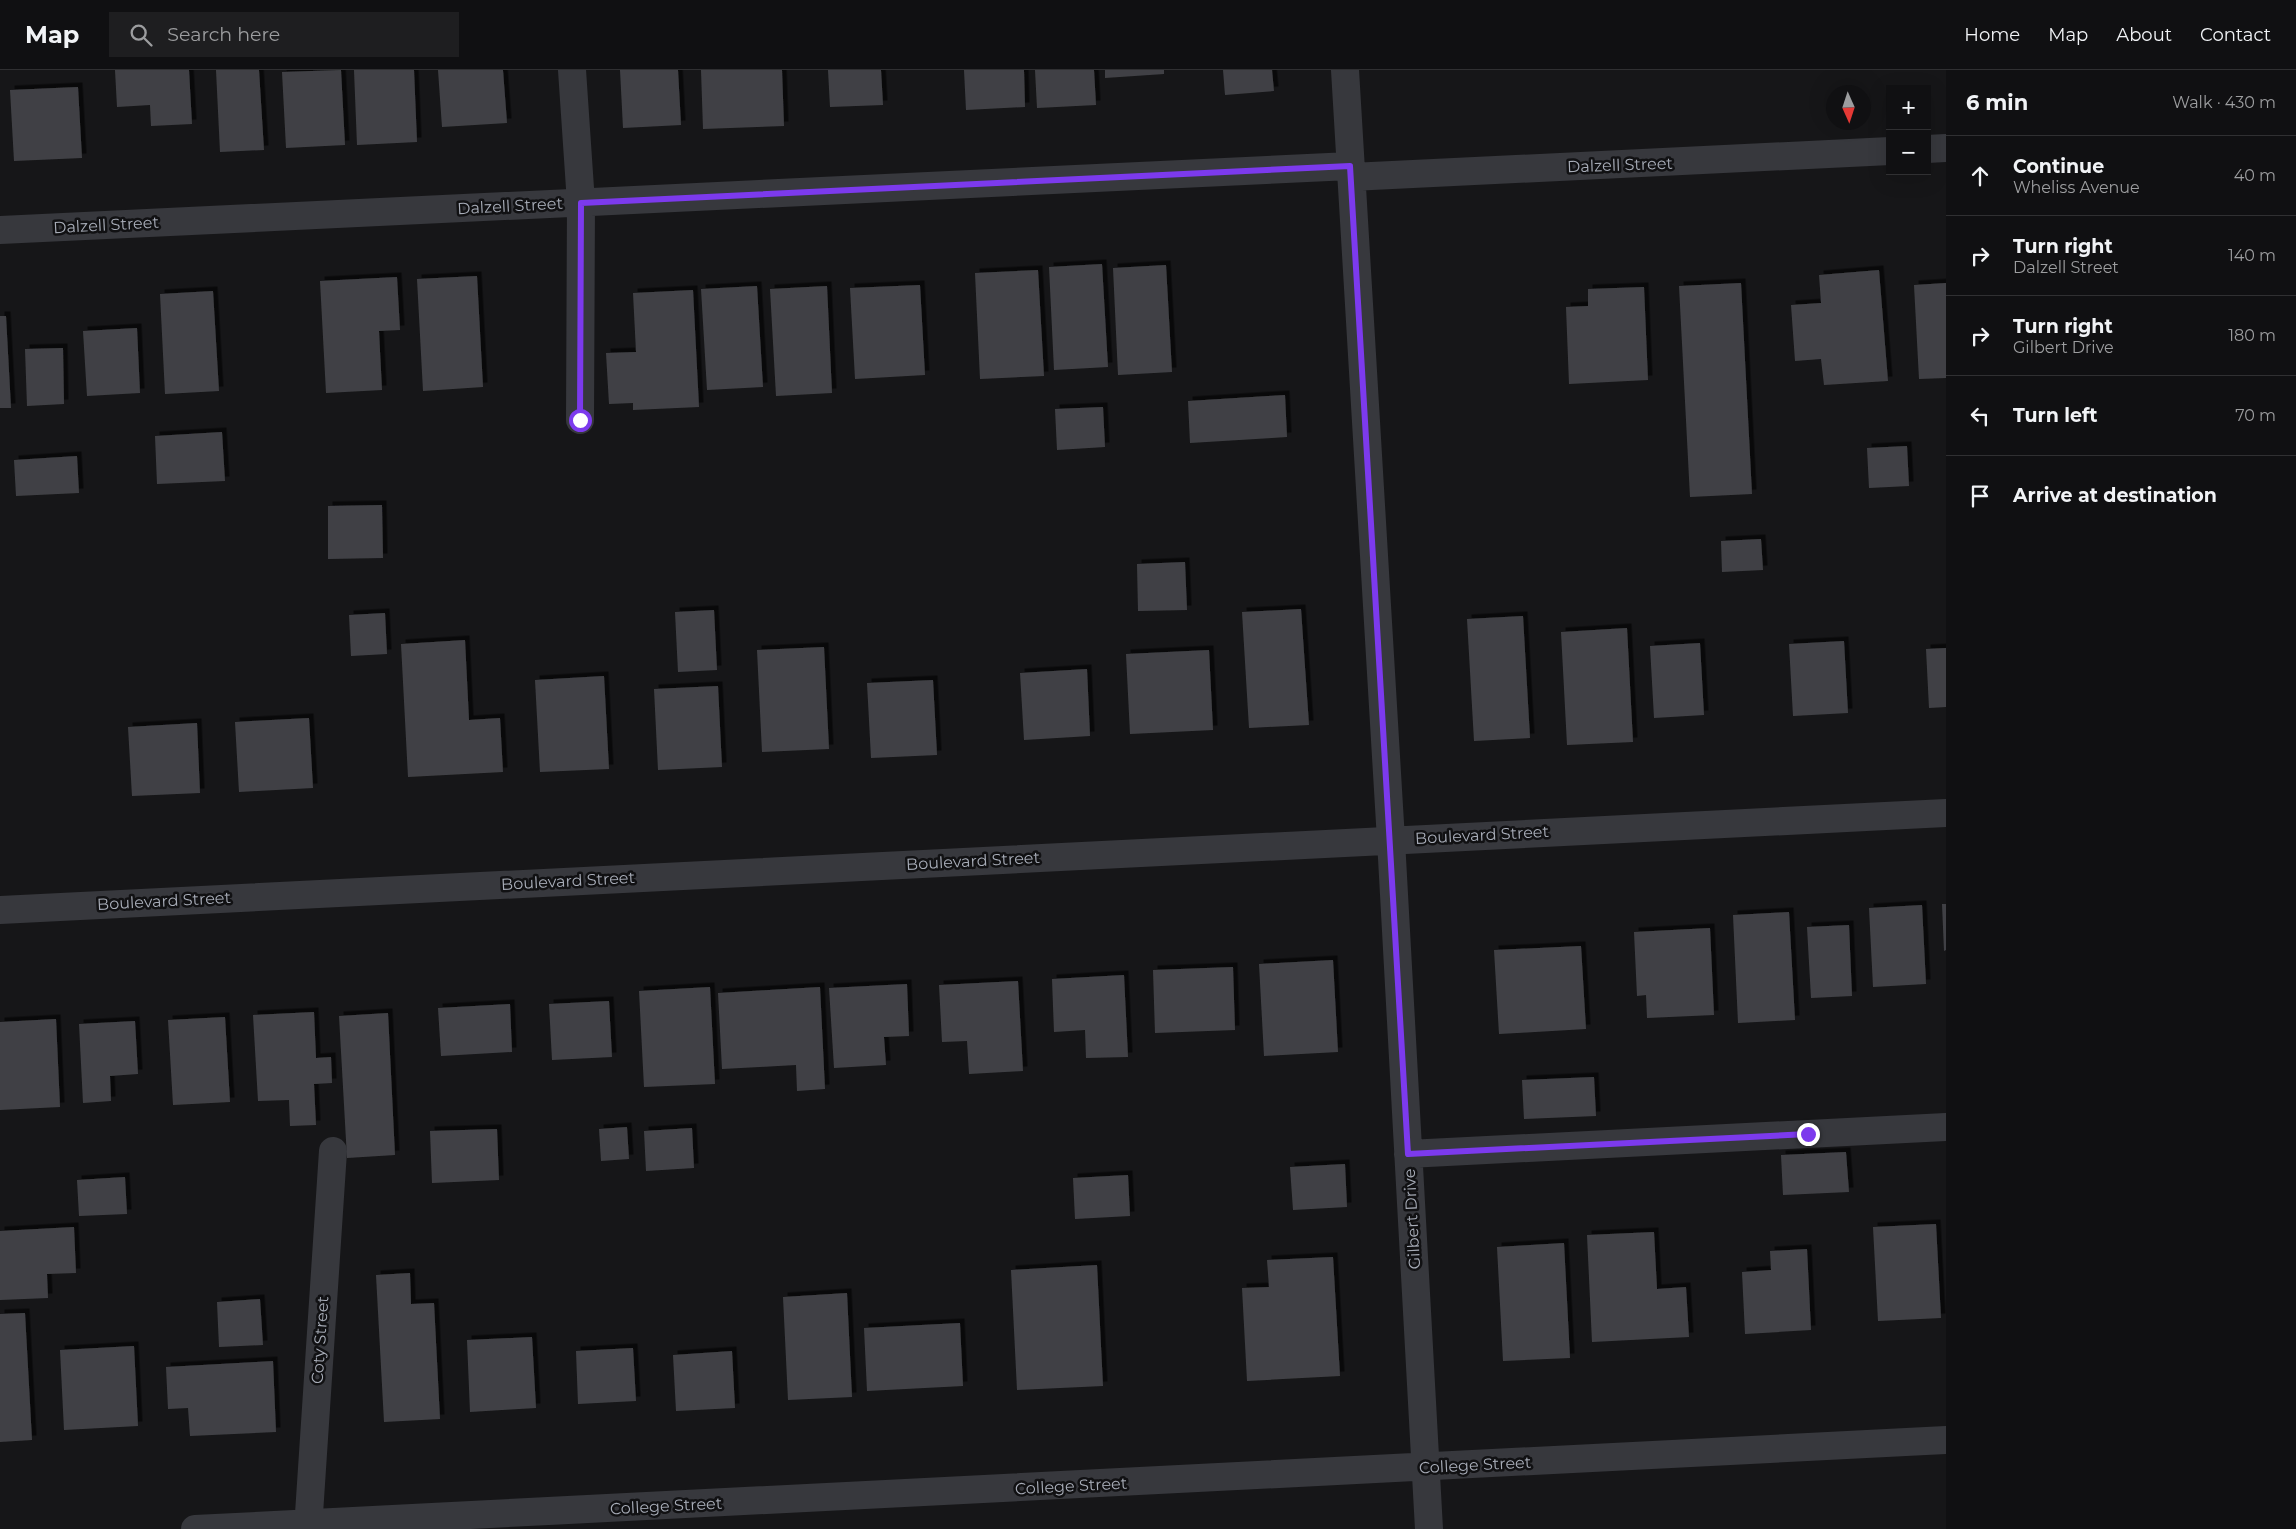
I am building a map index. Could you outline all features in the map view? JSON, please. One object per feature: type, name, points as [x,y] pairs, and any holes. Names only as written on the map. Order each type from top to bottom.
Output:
[{"type":"street","points":[[572,70],[581,203],[580,420]]},
{"type":"street","name":"Gilbert Drive","points":[[1345,70],[1391,840],[1429,1529]]},
{"type":"street","points":[[1931,149],[1946,148]]},
{"type":"street","name":"Dalzell Street","points":[[0,230],[581,203],[1886,151]]},
{"type":"street","name":"Boulevard Street","points":[[0,910],[1946,813]]},
{"type":"street","points":[[1408,1154],[1946,1127]]},
{"type":"street","name":"Coty Street","points":[[308,1526],[333,1151]]},
{"type":"street","name":"College Street","points":[[195,1529],[308,1526],[1946,1440]]},
{"type":"building","points":[[115,70],[189,70],[192,124],[151,126],[150,105],[117,107]]},
{"type":"building","points":[[216,70],[259,70],[264,150],[220,152]]},
{"type":"building","points":[[341,70],[345,145],[286,148],[282,72]]},
{"type":"building","points":[[354,70],[414,70],[417,142],[357,145]]},
{"type":"building","points":[[438,70],[503,70],[507,123],[442,127]]},
{"type":"building","points":[[620,70],[678,70],[681,125],[623,128]]},
{"type":"building","points":[[701,70],[782,70],[784,126],[703,129]]},
{"type":"building","points":[[828,70],[881,70],[883,105],[830,107]]},
{"type":"building","points":[[964,70],[1024,70],[1025,107],[966,110]]},
{"type":"building","points":[[1035,70],[1094,70],[1096,105],[1037,108]]},
{"type":"building","points":[[1105,70],[1164,70],[1164,74],[1105,78]]},
{"type":"building","points":[[1223,70],[1272,70],[1274,91],[1225,95]]},
{"type":"building","points":[[78,87],[82,158],[14,161],[10,90]]},
{"type":"building","points":[[1102,264],[1108,367],[1054,370],[1049,267]]},
{"type":"building","points":[[1166,265],[1172,372],[1118,375],[1113,268]]},
{"type":"building","points":[[1038,270],[1044,376],[980,379],[975,273]]},
{"type":"building","points":[[1879,270],[1888,381],[1824,385],[1821,359],[1795,361],[1791,305],[1821,303],[1819,275]]},
{"type":"building","points":[[477,276],[483,387],[423,391],[417,279]]},
{"type":"building","points":[[397,277],[400,330],[379,331],[382,390],[326,393],[320,281]]},
{"type":"building","points":[[1741,283],[1752,494],[1690,497],[1679,286]]},
{"type":"building","points":[[1946,283],[1946,378],[1919,379],[1914,285]]},
{"type":"building","points":[[920,285],[925,375],[855,379],[850,288]]},
{"type":"building","points":[[757,286],[763,387],[707,390],[701,289]]},
{"type":"building","points":[[827,286],[832,393],[776,396],[770,289]]},
{"type":"building","points":[[1644,287],[1648,380],[1569,384],[1566,307],[1588,306],[1588,289]]},
{"type":"building","points":[[693,290],[699,407],[633,410],[633,403],[609,404],[606,353],[636,352],[633,293]]},
{"type":"building","points":[[213,291],[219,391],[165,394],[160,294]]},
{"type":"building","points":[[0,316],[6,316],[11,408],[0,408]]},
{"type":"building","points":[[137,328],[140,393],[87,396],[83,331]]},
{"type":"building","points":[[63,348],[64,404],[27,406],[25,349]]},
{"type":"building","points":[[1285,395],[1287,437],[1190,443],[1188,401]]},
{"type":"building","points":[[1103,407],[1105,447],[1057,450],[1055,409]]},
{"type":"building","points":[[222,432],[225,481],[157,484],[155,436]]},
{"type":"building","points":[[1907,446],[1909,486],[1869,488],[1867,448]]},
{"type":"building","points":[[77,456],[79,493],[16,496],[14,460]]},
{"type":"building","points":[[382,505],[383,558],[328,559],[328,506]]},
{"type":"building","points":[[1761,539],[1763,570],[1722,572],[1721,541]]},
{"type":"building","points":[[1185,562],[1187,610],[1138,611],[1137,564]]},
{"type":"building","points":[[1301,609],[1309,725],[1249,728],[1242,612]]},
{"type":"building","points":[[714,610],[717,670],[678,672],[675,612]]},
{"type":"building","points":[[385,613],[387,654],[351,656],[349,615]]},
{"type":"building","points":[[1523,616],[1530,738],[1474,741],[1467,619]]},
{"type":"building","points":[[1627,628],[1633,742],[1567,745],[1561,632]]},
{"type":"building","points":[[465,640],[469,720],[500,718],[503,772],[408,777],[401,644]]},
{"type":"building","points":[[1844,641],[1848,713],[1793,716],[1789,644]]},
{"type":"building","points":[[1700,643],[1704,715],[1654,718],[1650,646]]},
{"type":"building","points":[[824,647],[829,749],[762,752],[757,650]]},
{"type":"building","points":[[1946,648],[1946,707],[1929,708],[1926,649]]},
{"type":"building","points":[[1209,650],[1213,730],[1130,734],[1126,654]]},
{"type":"building","points":[[1087,669],[1090,736],[1024,740],[1020,673]]},
{"type":"building","points":[[604,676],[609,769],[540,772],[535,680]]},
{"type":"building","points":[[933,680],[937,755],[871,758],[867,683]]},
{"type":"building","points":[[718,686],[722,767],[658,770],[654,689]]},
{"type":"building","points":[[309,718],[313,788],[239,792],[235,722]]},
{"type":"building","points":[[197,723],[200,793],[132,796],[128,727]]},
{"type":"building","points":[[1942,904],[1946,904],[1946,950],[1944,951]]},
{"type":"building","points":[[1922,905],[1926,984],[1873,987],[1869,908]]},
{"type":"building","points":[[1789,912],[1795,1020],[1738,1023],[1733,915]]},
{"type":"building","points":[[1849,925],[1852,996],[1811,998],[1807,927]]},
{"type":"building","points":[[1710,928],[1714,1015],[1647,1018],[1646,995],[1637,996],[1634,932]]},
{"type":"building","points":[[1581,946],[1586,1029],[1499,1034],[1494,950]]},
{"type":"building","points":[[1333,960],[1338,1052],[1264,1056],[1259,964]]},
{"type":"building","points":[[1233,967],[1235,1030],[1155,1033],[1153,970]]},
{"type":"building","points":[[1124,975],[1128,1057],[1086,1058],[1085,1030],[1054,1032],[1052,979]]},
{"type":"building","points":[[1018,981],[1023,1071],[969,1074],[967,1041],[942,1042],[939,985]]},
{"type":"building","points":[[907,984],[909,1036],[884,1037],[886,1065],[834,1068],[829,988]]},
{"type":"building","points":[[710,987],[715,1084],[644,1087],[639,991]]},
{"type":"building","points":[[820,987],[825,1089],[797,1091],[796,1065],[722,1069],[718,993]]},
{"type":"building","points":[[609,1001],[612,1057],[552,1060],[549,1004]]},
{"type":"building","points":[[510,1004],[512,1052],[441,1056],[438,1008]]},
{"type":"building","points":[[314,1012],[316,1058],[331,1057],[332,1083],[314,1084],[316,1125],[290,1126],[289,1100],[258,1101],[253,1015]]},
{"type":"building","points":[[388,1013],[395,1155],[347,1158],[339,1016]]},
{"type":"building","points":[[225,1017],[230,1102],[173,1105],[168,1020]]},
{"type":"building","points":[[56,1019],[60,1107],[0,1110],[0,1022]]},
{"type":"building","points":[[135,1021],[138,1074],[110,1076],[111,1101],[83,1103],[79,1024]]},
{"type":"building","points":[[1594,1077],[1596,1116],[1524,1119],[1522,1080]]},
{"type":"building","points":[[627,1127],[629,1159],[601,1161],[599,1129]]},
{"type":"building","points":[[692,1128],[694,1168],[646,1171],[644,1131]]},
{"type":"building","points":[[497,1129],[499,1180],[432,1183],[430,1131]]},
{"type":"building","points":[[1846,1152],[1849,1192],[1783,1195],[1781,1155]]},
{"type":"building","points":[[1345,1164],[1347,1207],[1293,1210],[1290,1167]]},
{"type":"building","points":[[1128,1175],[1130,1216],[1075,1219],[1073,1178]]},
{"type":"building","points":[[125,1177],[127,1214],[79,1216],[77,1180]]},
{"type":"building","points":[[1936,1224],[1941,1318],[1878,1321],[1873,1227]]},
{"type":"building","points":[[74,1227],[76,1273],[47,1274],[48,1298],[0,1300],[0,1231]]},
{"type":"building","points":[[1654,1232],[1657,1289],[1686,1287],[1689,1337],[1592,1342],[1587,1235]]},
{"type":"building","points":[[1564,1243],[1570,1358],[1503,1361],[1497,1247]]},
{"type":"building","points":[[1807,1249],[1811,1330],[1745,1334],[1742,1272],[1771,1270],[1770,1251]]},
{"type":"building","points":[[1333,1257],[1340,1376],[1247,1381],[1242,1288],[1269,1287],[1267,1260]]},
{"type":"building","points":[[1097,1265],[1103,1386],[1017,1390],[1011,1270]]},
{"type":"building","points":[[410,1273],[411,1304],[434,1303],[440,1419],[384,1422],[376,1275]]},
{"type":"building","points":[[847,1293],[852,1397],[788,1400],[783,1297]]},
{"type":"building","points":[[260,1299],[263,1345],[219,1347],[217,1302]]},
{"type":"building","points":[[25,1313],[32,1440],[0,1442],[0,1314]]},
{"type":"building","points":[[960,1323],[963,1386],[867,1391],[864,1328]]},
{"type":"building","points":[[532,1337],[536,1408],[470,1412],[467,1340]]},
{"type":"building","points":[[134,1346],[138,1426],[64,1430],[60,1350]]},
{"type":"building","points":[[633,1348],[636,1401],[578,1404],[576,1351]]},
{"type":"building","points":[[732,1351],[735,1408],[676,1411],[673,1355]]},
{"type":"building","points":[[273,1361],[276,1432],[190,1436],[188,1408],[168,1409],[166,1367]]},
{"type":"route","points":[[580,420],[581,203],[1350,166],[1408,1154],[1808,1134]]}]
